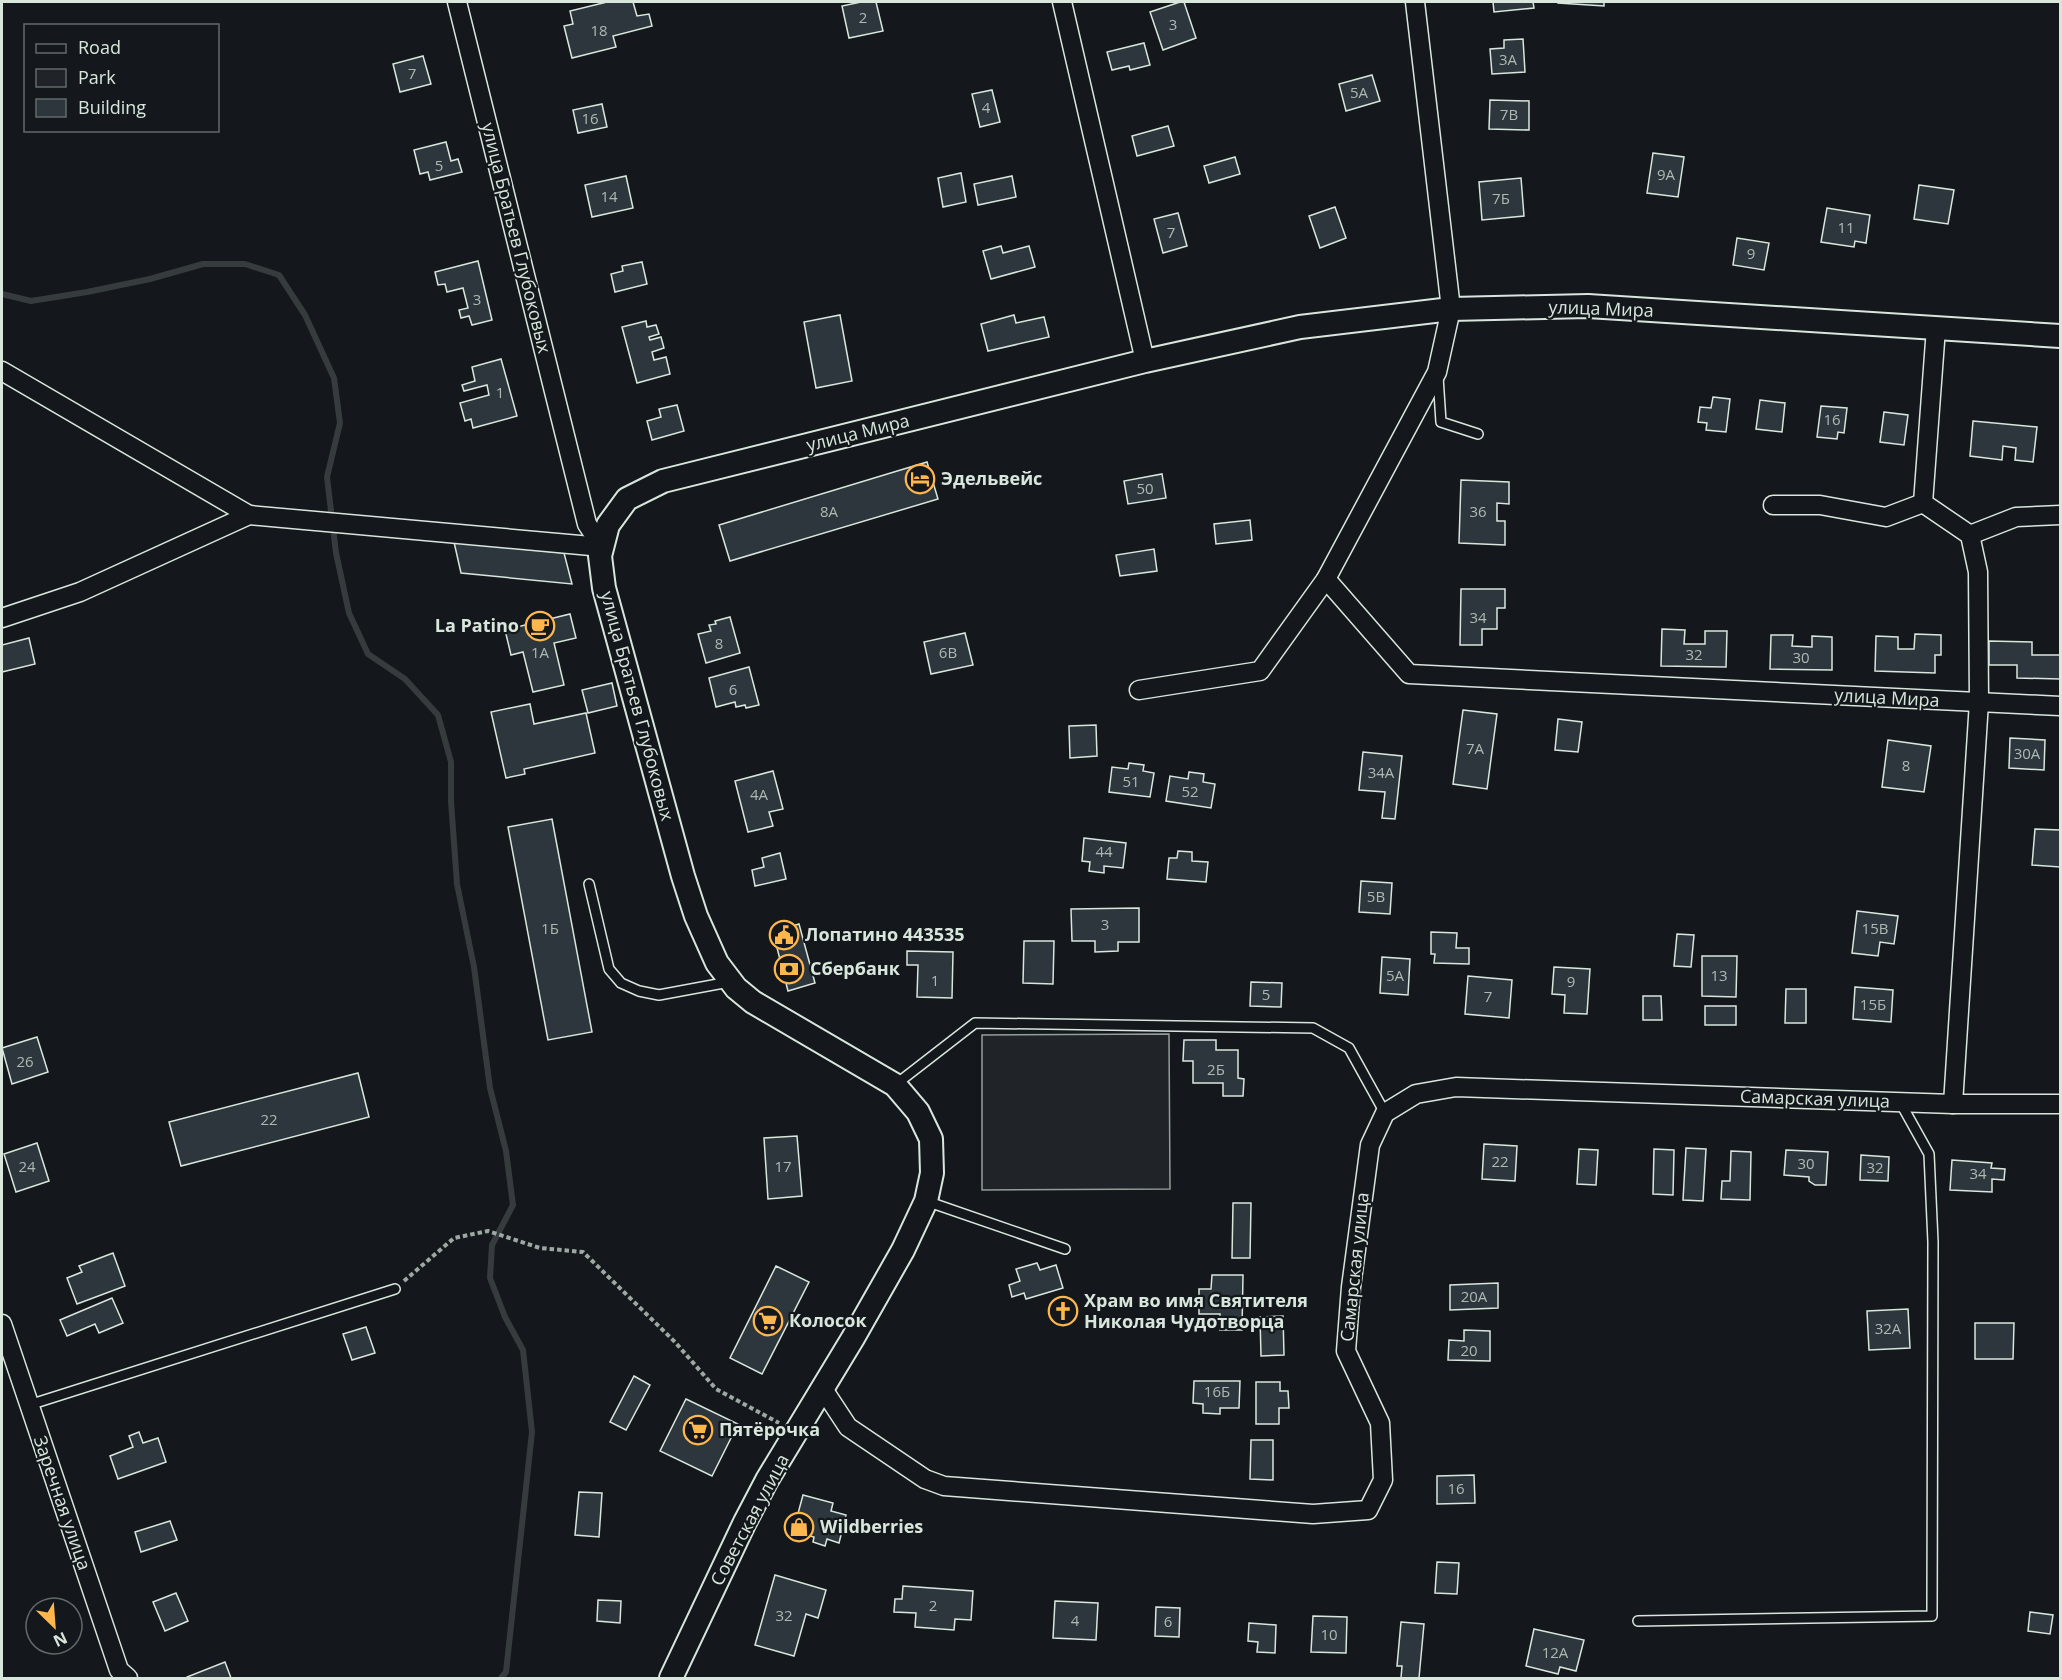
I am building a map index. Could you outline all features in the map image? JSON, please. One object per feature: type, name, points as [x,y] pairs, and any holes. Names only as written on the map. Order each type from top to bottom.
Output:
[{"type":"street","name":"улица Братьев Глубоковых","points":[[457,2],[587,524],[602,547],[600,556],[608,609],[683,876],[707,943],[717,963],[731,982],[753,1002],[895,1085],[918,1112],[931,1139],[932,1173]]},
{"type":"street","points":[[1062,2],[1145,361]]},
{"type":"street","points":[[1139,690],[1260,671],[1326,579],[1437,372],[1450,309],[1415,2]]},
{"type":"street","name":"улица Мира","points":[[602,547],[608,525],[627,499],[663,481],[1145,361],[1300,327],[1450,309],[1588,306],[2061,336]]},
{"type":"street","points":[[1923,503],[1936,328]]},
{"type":"street","points":[[2,371],[249,515],[602,547]]},
{"type":"street","points":[[1773,505],[1820,505],[1886,517],[1923,503]]},
{"type":"street","points":[[1923,503],[1970,535],[1978,572],[1979,702],[1953,1104]]},
{"type":"street","points":[[2,618],[80,592],[249,515]]},
{"type":"street","points":[[1970,535],[2016,517],[2061,515]]},
{"type":"street","name":"улица Мира","points":[[1326,579],[1409,674],[2061,706]]},
{"type":"street","name":"Самарская улица","points":[[823,1389],[848,1427],[925,1479],[944,1486],[1313,1514],[1368,1510],[1383,1480],[1380,1423],[1346,1351],[1351,1287],[1370,1145],[1385,1113],[1416,1094],[1456,1087],[1953,1104],[2061,1104]]},
{"type":"street","name":"Советская улица","points":[[671,1678],[767,1480],[823,1389],[903,1250],[926,1201],[932,1173]]},
{"type":"street","name":"Заречная улица","points":[[2,1323],[119,1670],[128,1678]]},
{"type":"lane","points":[[1437,372],[1441,422],[1478,434]]},
{"type":"lane","points":[[589,884],[609,969],[621,983],[639,992],[659,995],[731,982]]},
{"type":"lane","points":[[895,1085],[975,1023],[1313,1028],[1349,1048],[1385,1113]]},
{"type":"lane","points":[[1638,1621],[1932,1616],[1933,1242],[1929,1154],[1900,1102]]},
{"type":"lane","points":[[926,1201],[1065,1249]]},
{"type":"lane","points":[[29,1405],[395,1289]]},
{"type":"path","points":[[395,1289],[454,1238],[488,1231],[540,1248],[583,1252],[675,1342],[716,1389],[796,1433]]},
{"type":"green space","points":[[1169,1034],[1170,1189],[982,1190],[982,1035]]},
{"type":"building","points":[[607,2],[633,2],[637,16],[649,14],[652,26],[613,36],[616,47],[572,58],[564,26],[573,24],[570,11]]},
{"type":"building","points":[[876,2],[883,31],[849,38],[842,6]]},
{"type":"building","points":[[1184,2],[1196,38],[1163,50],[1150,12]]},
{"type":"building","points":[[1493,2],[1533,2],[1534,8],[1494,12]]},
{"type":"building","points":[[1604,2],[1604,6],[1558,3]]},
{"type":"building","points":[[1523,39],[1525,72],[1492,74],[1490,49],[1504,48],[1504,40]]},
{"type":"building","points":[[1144,43],[1150,65],[1130,70],[1129,66],[1112,70],[1107,52]]},
{"type":"building","points":[[423,56],[431,84],[400,92],[393,64]]},
{"type":"building","points":[[1372,75],[1380,101],[1346,111],[1339,84]]},
{"type":"building","points":[[992,90],[1000,122],[980,127],[972,94]]},
{"type":"building","points":[[1490,100],[1529,101],[1529,130],[1489,129]]},
{"type":"building","points":[[602,104],[607,127],[578,133],[573,110]]},
{"type":"building","points":[[1168,126],[1174,146],[1137,156],[1132,136]]},
{"type":"building","points":[[446,142],[451,161],[458,159],[462,172],[430,180],[428,172],[420,174],[414,150]]},
{"type":"building","points":[[1653,153],[1684,157],[1678,197],[1647,193]]},
{"type":"building","points":[[1235,157],[1240,174],[1209,183],[1204,166]]},
{"type":"building","points":[[961,173],[966,202],[943,207],[938,178]]},
{"type":"building","points":[[626,176],[633,208],[592,217],[585,185]]},
{"type":"building","points":[[1012,176],[1016,197],[978,205],[974,184]]},
{"type":"building","points":[[1521,178],[1524,216],[1482,220],[1479,182]]},
{"type":"building","points":[[1919,185],[1954,190],[1948,224],[1914,219]]},
{"type":"building","points":[[1335,207],[1346,238],[1320,248],[1309,216]]},
{"type":"building","points":[[1827,208],[1870,215],[1866,243],[1855,241],[1854,247],[1821,242]]},
{"type":"building","points":[[1178,213],[1187,246],[1163,253],[1154,219]]},
{"type":"building","points":[[1737,238],[1769,243],[1764,270],[1733,265]]},
{"type":"building","points":[[1001,246],[1003,253],[1029,246],[1035,267],[991,279],[983,251]]},
{"type":"building","points":[[478,261],[492,320],[472,325],[469,316],[461,318],[459,310],[468,308],[463,288],[447,292],[445,284],[438,285],[435,272]]},
{"type":"building","points":[[642,262],[647,284],[615,292],[611,274],[623,271],[622,266]]},
{"type":"building","points":[[840,315],[852,381],[816,388],[804,322]]},
{"type":"building","points":[[1014,315],[1016,323],[1044,317],[1049,337],[988,351],[981,324]]},
{"type":"building","points":[[646,321],[647,327],[656,325],[659,334],[649,337],[650,340],[661,337],[664,348],[652,352],[654,360],[666,357],[670,374],[637,383],[622,327]]},
{"type":"building","points":[[501,359],[517,416],[473,428],[471,419],[465,421],[460,403],[489,395],[487,385],[464,391],[462,385],[475,381],[472,367]]},
{"type":"building","points":[[1713,397],[1730,399],[1726,432],[1706,430],[1707,423],[1698,422],[1700,407],[1711,408]]},
{"type":"building","points":[[1760,400],[1785,403],[1782,432],[1756,429]]},
{"type":"building","points":[[677,405],[684,431],[652,440],[647,421],[661,417],[659,409]]},
{"type":"building","points":[[1821,406],[1847,408],[1844,433],[1838,432],[1837,439],[1817,437]]},
{"type":"building","points":[[1884,412],[1908,415],[1904,445],[1880,442]]},
{"type":"building","points":[[1973,421],[2037,427],[2033,462],[2015,460],[2016,448],[2003,446],[2002,460],[1970,456]]},
{"type":"building","points":[[927,462],[938,499],[730,561],[719,525]]},
{"type":"building","points":[[1162,474],[1166,498],[1128,504],[1124,481]]},
{"type":"building","points":[[1461,480],[1509,482],[1509,504],[1497,503],[1497,521],[1505,521],[1505,545],[1459,543]]},
{"type":"building","points":[[1250,520],[1252,540],[1216,544],[1214,524]]},
{"type":"building","points":[[454,542],[564,553],[572,584],[461,573]]},
{"type":"building","points":[[1154,549],[1157,571],[1120,576],[1116,555]]},
{"type":"building","points":[[1461,589],[1505,589],[1505,608],[1497,608],[1497,629],[1482,629],[1482,645],[1460,645]]},
{"type":"building","points":[[570,614],[576,638],[554,643],[564,685],[533,692],[523,652],[511,655],[505,630]]},
{"type":"building","points":[[730,617],[740,653],[706,663],[698,634],[711,631],[709,625],[716,624],[715,621]]},
{"type":"building","points":[[1662,629],[1685,630],[1684,644],[1705,644],[1705,631],[1727,631],[1726,667],[1661,666]]},
{"type":"building","points":[[965,633],[973,665],[931,674],[924,642]]},
{"type":"building","points":[[1915,634],[1941,635],[1941,655],[1935,655],[1935,673],[1875,671],[1876,636],[1898,637],[1898,649],[1914,649]]},
{"type":"building","points":[[1771,635],[1793,635],[1792,646],[1812,647],[1812,636],[1832,637],[1832,670],[1770,669]]},
{"type":"building","points":[[29,638],[35,664],[2,672],[2,645]]},
{"type":"building","points":[[1989,641],[2032,642],[2032,655],[2060,655],[2060,679],[2017,678],[2017,665],[1989,665]]},
{"type":"building","points":[[749,667],[759,705],[746,708],[745,705],[736,707],[735,702],[716,707],[709,678]]},
{"type":"building","points":[[612,683],[617,706],[588,713],[582,690]]},
{"type":"building","points":[[530,704],[534,724],[586,713],[595,753],[524,769],[525,774],[506,778],[491,712]]},
{"type":"building","points":[[1463,710],[1497,714],[1487,789],[1453,784]]},
{"type":"building","points":[[1558,719],[1582,722],[1578,752],[1555,750]]},
{"type":"building","points":[[1096,725],[1097,756],[1070,758],[1069,726]]},
{"type":"building","points":[[2010,738],[2045,740],[2044,770],[2009,768]]},
{"type":"building","points":[[1888,740],[1931,746],[1924,792],[1882,787]]},
{"type":"building","points":[[1363,752],[1402,756],[1395,819],[1382,818],[1385,792],[1359,790]]},
{"type":"building","points":[[1129,763],[1144,765],[1143,771],[1154,773],[1150,797],[1109,792],[1112,767],[1128,769]]},
{"type":"building","points":[[773,771],[783,809],[769,812],[773,826],[748,832],[735,781]]},
{"type":"building","points":[[1189,772],[1204,774],[1203,782],[1215,784],[1211,808],[1166,801],[1170,776],[1188,779]]},
{"type":"building","points":[[552,819],[592,1032],[548,1040],[508,827]]},
{"type":"building","points":[[2035,829],[2060,830],[2060,867],[2032,865]]},
{"type":"building","points":[[1084,838],[1126,843],[1123,868],[1104,866],[1104,873],[1089,871],[1090,862],[1082,861]]},
{"type":"building","points":[[1178,851],[1192,852],[1192,861],[1208,862],[1206,882],[1167,879],[1169,858],[1177,858]]},
{"type":"building","points":[[780,853],[786,879],[755,886],[752,870],[764,867],[762,858]]},
{"type":"building","points":[[1361,881],[1392,883],[1390,914],[1359,912]]},
{"type":"building","points":[[1139,908],[1139,942],[1118,942],[1118,951],[1095,952],[1095,941],[1072,941],[1071,909]]},
{"type":"building","points":[[1857,911],[1898,916],[1894,944],[1880,942],[1878,956],[1852,953]]},
{"type":"building","points":[[799,924],[815,983],[788,991],[773,932]]},
{"type":"building","points":[[1431,932],[1457,933],[1456,948],[1469,948],[1469,964],[1434,963],[1435,954],[1431,954]]},
{"type":"building","points":[[1677,934],[1694,935],[1691,967],[1674,966]]},
{"type":"building","points":[[1024,941],[1054,941],[1053,984],[1023,983]]},
{"type":"building","points":[[907,951],[953,952],[952,998],[917,997],[918,965],[907,965]]},
{"type":"building","points":[[1702,956],[1737,956],[1736,997],[1702,996]]},
{"type":"building","points":[[1382,957],[1410,959],[1408,995],[1380,993]]},
{"type":"building","points":[[1554,967],[1590,969],[1587,1014],[1564,1013],[1565,995],[1552,994]]},
{"type":"building","points":[[1468,976],[1512,980],[1509,1018],[1465,1014]]},
{"type":"building","points":[[1251,982],[1282,983],[1281,1007],[1250,1006]]},
{"type":"building","points":[[1855,987],[1893,990],[1891,1022],[1853,1019]]},
{"type":"building","points":[[1786,989],[1806,989],[1806,1023],[1785,1023]]},
{"type":"building","points":[[1643,996],[1661,996],[1662,1020],[1643,1020]]},
{"type":"building","points":[[1705,1006],[1736,1006],[1736,1025],[1705,1025]]},
{"type":"building","points":[[37,1037],[48,1072],[12,1084],[2,1048]]},
{"type":"building","points":[[1184,1040],[1216,1040],[1216,1050],[1238,1050],[1238,1078],[1244,1079],[1243,1096],[1223,1096],[1223,1083],[1193,1083],[1193,1061],[1183,1061]]},
{"type":"building","points":[[358,1073],[369,1117],[181,1166],[169,1122]]},
{"type":"building","points":[[797,1136],[802,1196],[768,1199],[764,1138]]},
{"type":"building","points":[[37,1143],[49,1181],[16,1192],[4,1154]]},
{"type":"building","points":[[1484,1144],[1517,1146],[1515,1181],[1482,1179]]},
{"type":"building","points":[[1686,1148],[1706,1149],[1703,1201],[1683,1200]]},
{"type":"building","points":[[1579,1149],[1598,1150],[1596,1185],[1577,1184]]},
{"type":"building","points":[[1654,1149],[1674,1150],[1673,1195],[1653,1194]]},
{"type":"building","points":[[1786,1150],[1828,1152],[1826,1185],[1815,1185],[1809,1181],[1809,1177],[1784,1175]]},
{"type":"building","points":[[1731,1151],[1751,1152],[1750,1200],[1721,1199],[1722,1181],[1730,1181]]},
{"type":"building","points":[[1861,1155],[1889,1157],[1888,1181],[1860,1180]]},
{"type":"building","points":[[1952,1160],[1992,1163],[1991,1168],[2005,1169],[2004,1180],[1992,1179],[1992,1192],[1950,1190]]},
{"type":"building","points":[[1233,1203],[1251,1203],[1250,1258],[1232,1258]]},
{"type":"building","points":[[113,1253],[125,1286],[77,1304],[67,1278],[82,1272],[79,1266]]},
{"type":"building","points":[[1037,1263],[1040,1270],[1056,1265],[1063,1288],[1026,1299],[1024,1293],[1012,1297],[1009,1285],[1020,1281],[1016,1269]]},
{"type":"building","points":[[776,1266],[809,1282],[762,1374],[730,1358]]},
{"type":"building","points":[[1212,1275],[1243,1275],[1242,1330],[1220,1330],[1220,1314],[1199,1314],[1199,1289],[1211,1289]]},
{"type":"building","points":[[1498,1283],[1498,1308],[1450,1310],[1450,1285]]},
{"type":"building","points":[[112,1298],[123,1323],[99,1333],[95,1324],[67,1336],[60,1320]]},
{"type":"building","points":[[1908,1309],[1910,1348],[1869,1350],[1867,1311]]},
{"type":"building","points":[[1283,1316],[1284,1355],[1261,1356],[1260,1317]]},
{"type":"building","points":[[1975,1323],[2014,1323],[2013,1359],[1975,1359]]},
{"type":"building","points":[[366,1327],[375,1353],[352,1360],[343,1334]]},
{"type":"building","points":[[1464,1330],[1490,1331],[1490,1361],[1448,1360],[1449,1340],[1464,1341]]},
{"type":"building","points":[[634,1376],[650,1385],[626,1430],[610,1422]]},
{"type":"building","points":[[1194,1381],[1240,1381],[1239,1408],[1220,1408],[1220,1414],[1203,1413],[1203,1404],[1193,1403]]},
{"type":"building","points":[[1256,1382],[1280,1382],[1280,1391],[1288,1391],[1289,1408],[1279,1408],[1279,1424],[1256,1424]]},
{"type":"building","points":[[686,1399],[738,1424],[712,1476],[660,1451]]},
{"type":"building","points":[[139,1432],[143,1443],[158,1438],[166,1462],[118,1479],[110,1456],[133,1447],[129,1436]]},
{"type":"building","points":[[1251,1440],[1273,1440],[1273,1480],[1250,1479]]},
{"type":"building","points":[[1474,1475],[1475,1503],[1437,1504],[1437,1476]]},
{"type":"building","points":[[579,1492],[602,1493],[599,1537],[575,1535]]},
{"type":"building","points":[[803,1495],[833,1503],[831,1511],[846,1515],[839,1543],[827,1539],[825,1546],[813,1542],[814,1537],[793,1532]]},
{"type":"building","points":[[170,1521],[177,1540],[141,1552],[135,1532]]},
{"type":"building","points":[[1437,1562],[1459,1563],[1457,1594],[1435,1593]]},
{"type":"building","points":[[775,1575],[826,1590],[818,1618],[806,1614],[794,1656],[755,1645]]},
{"type":"building","points":[[903,1586],[973,1591],[971,1620],[955,1619],[954,1630],[915,1627],[916,1613],[894,1612],[895,1599],[902,1599]]},
{"type":"building","points":[[176,1593],[188,1621],[165,1631],[153,1602]]},
{"type":"building","points":[[598,1600],[621,1601],[620,1623],[597,1621]]},
{"type":"building","points":[[1055,1601],[1098,1603],[1096,1640],[1053,1638]]},
{"type":"building","points":[[1156,1607],[1180,1608],[1179,1637],[1155,1636]]},
{"type":"building","points":[[2030,1612],[2053,1615],[2050,1634],[2028,1631]]},
{"type":"building","points":[[1313,1616],[1347,1617],[1346,1653],[1311,1652]]},
{"type":"building","points":[[1401,1622],[1424,1624],[1419,1678],[1401,1678],[1402,1666],[1397,1666]]},
{"type":"building","points":[[1249,1623],[1276,1625],[1275,1653],[1257,1652],[1258,1642],[1248,1641]]},
{"type":"building","points":[[1534,1629],[1584,1640],[1576,1671],[1560,1667],[1558,1674],[1526,1666]]},
{"type":"building","points":[[225,1662],[231,1678],[187,1678],[187,1677]]},
{"type":"waterway","points":[[2,294],[31,301],[150,279],[203,264],[245,264],[279,275],[305,315],[334,378],[340,423],[327,477],[336,553],[349,613],[368,654],[405,679],[438,715],[451,762],[451,801],[457,884],[474,967],[490,1088],[506,1151],[513,1205],[492,1245],[490,1278],[505,1317],[523,1350],[532,1432],[506,1672],[501,1678]]},
{"type":"place","name":"Эдельвейс","points":[[920,479]]},
{"type":"place","name":"La Patino","points":[[540,626]]},
{"type":"place","name":"Лопатино 443535","points":[[784,935]]},
{"type":"place","name":"Сбербанк","points":[[789,969]]},
{"type":"place","name":"Храм во имя Святителя Николая Чудотворца","points":[[1063,1311]]},
{"type":"place","name":"Колосок","points":[[768,1321]]},
{"type":"place","name":"Пятёрочка","points":[[698,1430]]},
{"type":"place","name":"Wildberries","points":[[799,1527]]}]
